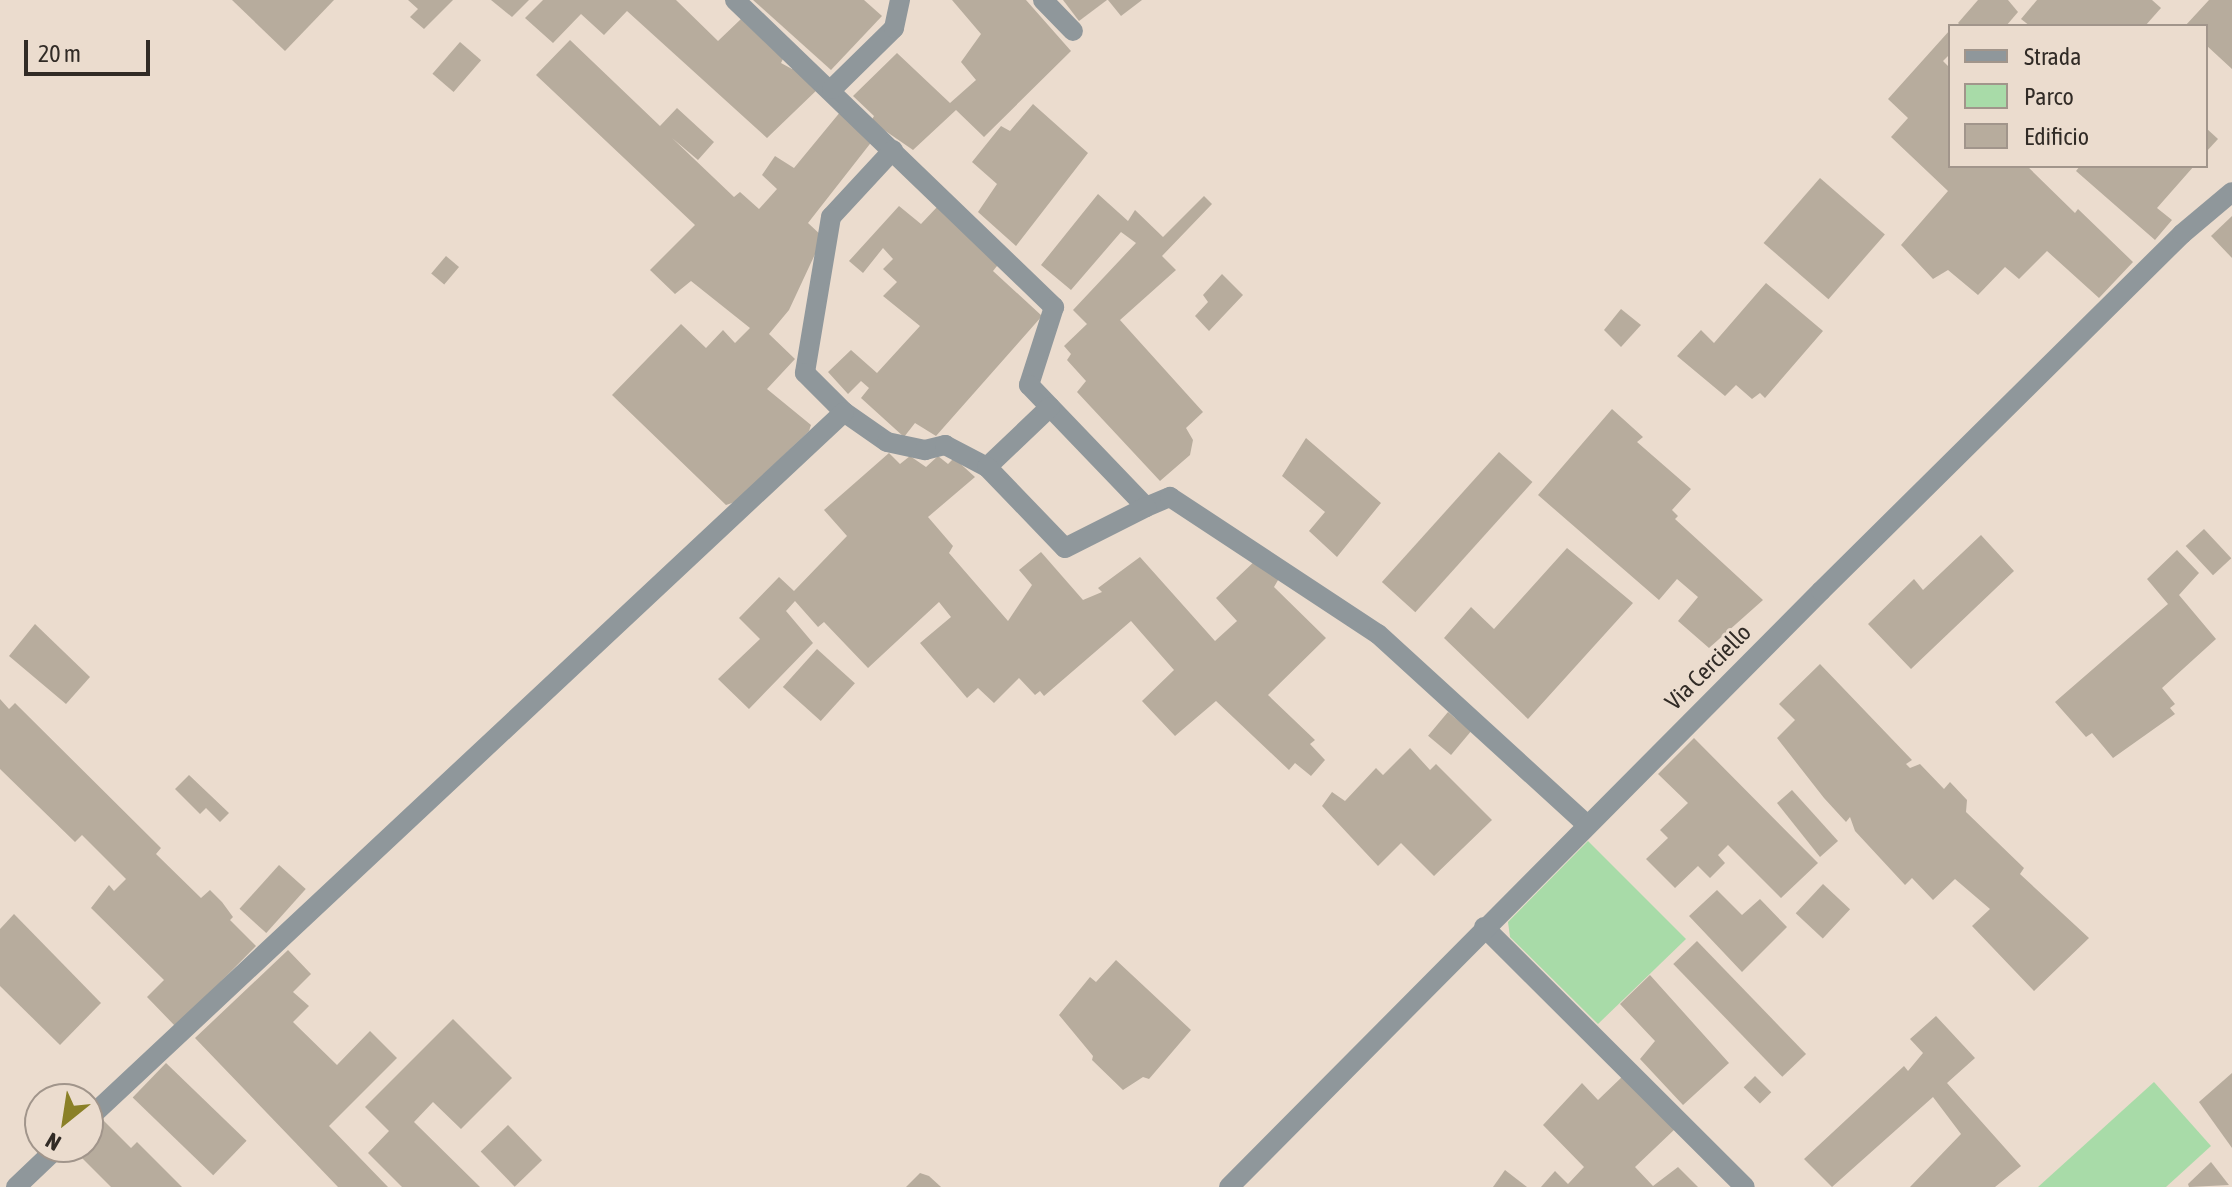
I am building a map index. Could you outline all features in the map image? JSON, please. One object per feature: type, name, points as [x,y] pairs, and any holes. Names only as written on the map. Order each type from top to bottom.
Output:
[{"type":"street","points":[[735,0],[832,89],[1054,307],[1029,385],[1146,507]]},
{"type":"street","points":[[832,89],[894,28],[900,0]]},
{"type":"street","points":[[1043,0],[1073,31]]},
{"type":"street","points":[[893,150],[831,217],[823,253],[805,373],[844,412],[887,442],[925,450],[945,445],[987,467],[1065,548],[1170,497],[1378,634],[1586,824]]},
{"type":"street","name":"Via Cerciello","points":[[1229,1187],[1586,824],[2182,234],[2232,192]]},
{"type":"street","points":[[987,467],[1050,407]]},
{"type":"street","points":[[104,1104],[844,412]]},
{"type":"street","points":[[1484,927],[1745,1187]]},
{"type":"street","points":[[16,1187],[41,1163]]},
{"type":"green space","points":[[1588,841],[1686,939],[1598,1024],[1510,937],[1508,922]]},
{"type":"green space","points":[[2154,1082],[2211,1146],[2166,1187],[2038,1187]]},
{"type":"building","points":[[232,0],[334,0],[285,51]]},
{"type":"building","points":[[408,0],[453,0],[424,29],[410,17],[418,9]]},
{"type":"building","points":[[491,0],[529,0],[512,17]]},
{"type":"building","points":[[543,0],[676,0],[718,41],[741,19],[783,59],[781,63],[792,69],[798,64],[820,87],[767,138],[627,11],[604,35],[581,14],[553,43],[525,18]]},
{"type":"building","points":[[753,0],[864,0],[882,16],[831,70]]},
{"type":"building","points":[[952,0],[1026,0],[1071,51],[984,137],[956,110],[913,150],[871,121],[874,116],[853,96],[897,53],[950,103],[976,80],[961,62],[981,34]]},
{"type":"building","points":[[1063,0],[1107,0],[1079,21]]},
{"type":"building","points":[[1108,0],[1142,0],[1121,16]]},
{"type":"building","points":[[1978,0],[2008,0],[2018,12],[2008,24],[1958,23]]},
{"type":"building","points":[[2037,0],[2152,0],[2161,8],[2147,24],[2027,24],[2021,19]]},
{"type":"building","points":[[2209,0],[2232,0],[2232,69],[2208,47],[2208,24],[2187,24]]},
{"type":"building","points":[[1948,32],[1948,56],[1943,61],[1948,66],[1948,168],[2029,168],[2075,213],[2078,209],[2133,262],[2099,298],[2047,251],[2019,279],[2005,267],[1978,295],[1948,270],[1933,279],[1901,245],[1948,191],[1891,137],[1908,118],[1888,99]]},
{"type":"building","points":[[570,40],[660,126],[677,108],[714,142],[698,160],[672,138],[734,197],[740,192],[759,209],[777,189],[762,175],[775,156],[794,168],[841,111],[873,140],[808,223],[823,237],[789,310],[769,334],[795,359],[767,389],[811,425],[809,431],[735,502],[726,505],[612,395],[681,324],[706,348],[723,330],[735,343],[750,328],[691,281],[675,294],[650,270],[695,225],[536,75]]},
{"type":"building","points":[[460,42],[481,60],[454,92],[432,74]]},
{"type":"building","points":[[1033,104],[1088,153],[1016,246],[978,212],[997,184],[972,162],[1001,126],[1010,131]]},
{"type":"building","points":[[2208,130],[2218,139],[2208,150]]},
{"type":"building","points":[[2078,168],[2192,168],[2157,208],[2172,220],[2155,240],[2076,171]]},
{"type":"building","points":[[1820,178],[1885,234],[1828,299],[1764,243]]},
{"type":"building","points":[[1098,194],[1128,221],[1135,210],[1163,237],[1204,196],[1212,204],[1162,256],[1176,270],[1120,320],[1203,412],[1186,428],[1193,440],[1190,455],[1160,481],[1077,392],[1086,381],[1067,360],[1071,354],[1064,346],[1087,324],[1073,310],[1136,243],[1121,232],[1071,290],[1041,265]]},
{"type":"building","points":[[899,206],[921,224],[938,206],[1001,261],[993,271],[1042,316],[936,436],[915,423],[904,437],[861,398],[869,388],[861,381],[848,394],[828,372],[851,350],[877,373],[920,326],[883,296],[897,282],[883,269],[893,259],[883,248],[863,273],[849,261]]},
{"type":"building","points":[[2232,216],[2232,258],[2211,236]]},
{"type":"building","points":[[446,256],[459,267],[444,285],[431,274]]},
{"type":"building","points":[[1222,274],[1243,295],[1209,331],[1195,316],[1208,302],[1203,295]]},
{"type":"building","points":[[1766,283],[1823,331],[1765,398],[1760,393],[1752,399],[1736,385],[1725,396],[1677,356],[1701,330],[1714,343]]},
{"type":"building","points":[[1621,309],[1641,325],[1621,347],[1604,330]]},
{"type":"building","points":[[1612,409],[1643,437],[1637,442],[1691,489],[1672,510],[1678,516],[1675,519],[1763,600],[1709,648],[1678,621],[1698,597],[1677,579],[1659,600],[1538,495]]},
{"type":"building","points":[[1306,438],[1381,503],[1337,557],[1309,531],[1325,512],[1282,476]]},
{"type":"building","points":[[1499,452],[1532,482],[1415,612],[1382,582]]},
{"type":"building","points":[[889,453],[900,464],[910,456],[926,467],[938,456],[948,464],[954,458],[975,477],[928,517],[953,546],[949,553],[1008,621],[1032,585],[1019,570],[1041,552],[1083,600],[1102,592],[1098,588],[1140,557],[1215,641],[1237,621],[1216,598],[1258,558],[1281,575],[1274,587],[1326,638],[1268,695],[1315,740],[1310,744],[1325,760],[1311,776],[1295,763],[1289,770],[1216,701],[1175,736],[1142,701],[1174,670],[1131,621],[1044,696],[1040,691],[1035,695],[1019,678],[994,703],[978,688],[967,698],[920,643],[951,617],[939,602],[868,668],[824,622],[818,627],[795,601],[786,611],[813,643],[749,709],[718,679],[760,639],[739,618],[779,577],[794,591],[847,536],[824,510]]},
{"type":"building","points":[[2204,529],[2231,558],[2213,575],[2186,546]]},
{"type":"building","points":[[1981,535],[2014,571],[1911,669],[1868,624],[1914,579],[1923,590]]},
{"type":"building","points":[[1567,548],[1633,603],[1528,719],[1444,638],[1471,607],[1494,629]]},
{"type":"building","points":[[2177,550],[2199,573],[2179,595],[2216,639],[2162,688],[2175,704],[2170,708],[2175,714],[2113,758],[2092,733],[2086,737],[2055,702],[2168,604],[2147,579]]},
{"type":"building","points":[[35,624],[90,677],[66,704],[9,656]]},
{"type":"building","points":[[817,649],[855,683],[821,721],[783,687]]},
{"type":"building","points":[[1820,664],[1912,760],[1906,764],[1910,768],[1920,764],[1944,789],[1950,782],[1967,800],[1966,812],[2024,868],[2020,874],[2089,938],[2034,991],[1972,926],[1990,909],[1955,879],[1933,900],[1912,878],[1905,885],[1855,831],[1850,817],[1846,822],[1824,798],[1777,738],[1795,720],[1779,704]]},
{"type":"building","points":[[0,699],[9,709],[15,703],[161,848],[156,854],[201,898],[210,890],[233,917],[230,920],[256,946],[176,1027],[147,997],[164,980],[91,908],[109,885],[114,891],[126,879],[82,835],[75,842],[0,769]]},
{"type":"building","points":[[1448,712],[1471,731],[1451,755],[1428,736]]},
{"type":"building","points":[[1694,738],[1818,863],[1781,898],[1728,845],[1718,855],[1725,863],[1710,878],[1698,866],[1675,888],[1646,859],[1668,838],[1660,830],[1688,803],[1658,774]]},
{"type":"building","points":[[1410,748],[1430,770],[1436,764],[1492,820],[1434,876],[1401,843],[1378,866],[1322,806],[1332,792],[1345,801],[1376,768],[1383,775]]},
{"type":"building","points":[[189,775],[229,813],[220,822],[206,808],[200,814],[175,789]]},
{"type":"building","points":[[1792,790],[1838,841],[1820,857],[1777,803]]},
{"type":"building","points":[[279,865],[306,889],[266,933],[240,909]]},
{"type":"building","points":[[1823,884],[1850,909],[1823,938],[1796,913]]},
{"type":"building","points":[[1717,890],[1742,915],[1760,899],[1787,927],[1742,972],[1689,916]]},
{"type":"building","points":[[14,914],[101,1003],[60,1045],[0,986],[0,929]]},
{"type":"building","points":[[1697,941],[1806,1054],[1782,1077],[1673,964]]},
{"type":"building","points":[[288,950],[311,974],[293,992],[309,1006],[293,1022],[337,1065],[370,1031],[397,1058],[329,1126],[388,1187],[338,1187],[195,1038]]},
{"type":"building","points":[[1116,960],[1191,1030],[1149,1079],[1143,1077],[1123,1090],[1092,1060],[1093,1056],[1059,1015],[1090,977],[1096,982]]},
{"type":"building","points":[[1650,975],[1729,1063],[1683,1105],[1640,1059],[1655,1041],[1620,1004]]},
{"type":"building","points":[[1936,1016],[1975,1058],[1947,1083],[2021,1166],[1995,1187],[1910,1187],[1961,1134],[1933,1097],[1832,1187],[1804,1159],[1904,1066],[1908,1071],[1923,1053],[1910,1039]]},
{"type":"building","points":[[453,1019],[512,1078],[461,1129],[433,1102],[414,1122],[480,1187],[402,1187],[368,1153],[389,1131],[365,1107]]},
{"type":"building","points":[[166,1063],[247,1141],[213,1175],[133,1098]]},
{"type":"building","points":[[2232,1073],[2232,1148],[2199,1102]]},
{"type":"building","points":[[1623,1076],[1675,1129],[1635,1167],[1653,1186],[1678,1167],[1698,1187],[1541,1187],[1555,1171],[1568,1184],[1584,1167],[1543,1125],[1582,1083],[1598,1100]]},
{"type":"building","points":[[1755,1076],[1771,1092],[1760,1104],[1744,1087]]},
{"type":"building","points":[[104,1121],[131,1148],[137,1142],[182,1187],[111,1187],[87,1163],[104,1163]]},
{"type":"building","points":[[508,1125],[542,1160],[515,1187],[481,1151]]},
{"type":"building","points":[[2211,1162],[2229,1185],[2189,1187],[2188,1184]]},
{"type":"building","points":[[1505,1170],[1527,1187],[1493,1187]]},
{"type":"building","points":[[920,1173],[929,1176],[941,1187],[906,1187]]}]
